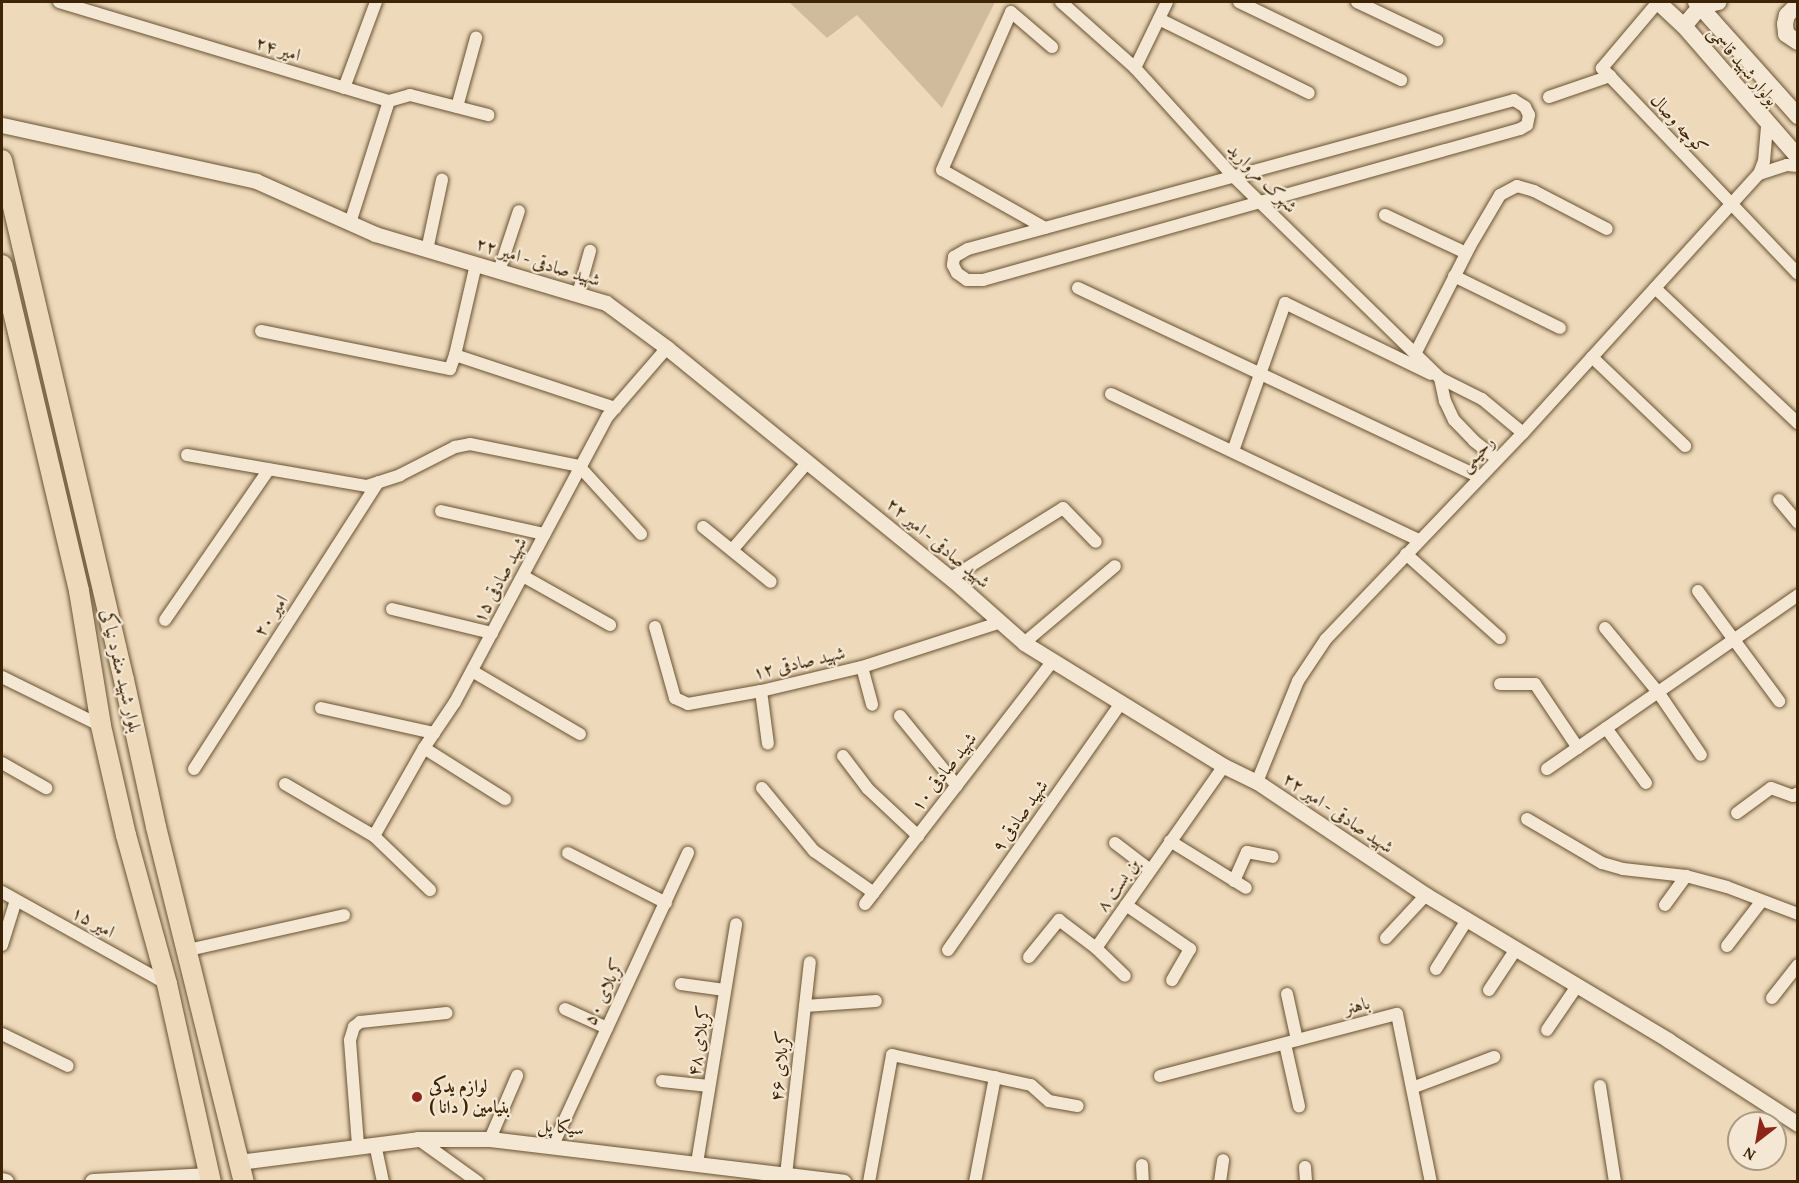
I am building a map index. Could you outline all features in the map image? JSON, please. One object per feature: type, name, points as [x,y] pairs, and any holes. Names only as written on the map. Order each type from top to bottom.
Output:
[{"type":"main road","name":"بولوار شهید قاسمی","points":[[1658,2],[1684,26],[1797,157]]},
{"type":"main road","points":[[1684,26],[1699,4],[1719,2]]},
{"type":"main road","name":"بولوار شهید قاسمی","points":[[1699,4],[1797,116]]},
{"type":"main road","points":[[1797,4],[1786,15],[1785,24],[1786,34],[1797,42]]},
{"type":"main road","name":"بلوار شهید منفرد نیاکی","points":[[2,160],[124,680],[156,827],[244,1182]]},
{"type":"main road","name":"بلوار شهید منفرد نیاکی","points":[[2,264],[79,591],[101,726],[126,835],[167,984],[210,1179]]},
{"type":"main road","points":[[126,835],[156,827]]},
{"type":"main road","points":[[93,1182],[210,1179]]},
{"type":"main road","points":[[2,1181],[6,1182]]},
{"type":"street","name":"امیر ۲۴","points":[[60,2],[389,101],[410,95],[488,115]]},
{"type":"street","points":[[344,88],[376,2]]},
{"type":"street","name":"شهرک مروارید","points":[[1061,2],[1135,68],[1234,177],[1440,378],[1482,399],[1523,433]]},
{"type":"street","points":[[1135,68],[1167,2]]},
{"type":"street","points":[[1239,2],[1401,80]]},
{"type":"street","points":[[1357,2],[1437,40]]},
{"type":"street","points":[[1549,97],[1606,72],[1658,2]]},
{"type":"street","points":[[1045,228],[942,170],[1011,12],[1052,47]]},
{"type":"street","points":[[1159,19],[1309,93]]},
{"type":"street","points":[[457,107],[476,38]]},
{"type":"street","name":"کوچه وصال","points":[[1606,72],[1797,274]]},
{"type":"street","points":[[1514,100],[1525,106],[1529,115],[1527,125],[1520,129],[983,280],[967,280],[957,273],[952,265],[954,256],[968,249],[1234,177],[1514,100]]},
{"type":"street","points":[[350,224],[389,101]]},
{"type":"street","name":"رحیمی","points":[[1257,782],[1298,681],[1326,639],[1523,433],[1759,174],[1764,161],[1767,123]]},
{"type":"street","name":"شهید صادقی - امیر ۲۲","points":[[2,125],[256,181],[375,234],[606,303],[667,348],[951,578],[1024,643],[1224,766],[1257,782],[1426,896],[1668,1040],[1797,1124]]},
{"type":"street","points":[[1759,174],[1787,165],[1797,166]]},
{"type":"street","points":[[427,250],[442,180]]},
{"type":"street","points":[[1415,354],[1466,253],[1500,195],[1517,186],[1534,191],[1607,229]]},
{"type":"street","points":[[499,271],[519,211]]},
{"type":"street","points":[[1385,214],[1466,253]]},
{"type":"street","points":[[578,294],[590,251]]},
{"type":"street","points":[[261,331],[450,369],[476,264]]},
{"type":"street","points":[[1454,276],[1560,328]]},
{"type":"street","points":[[1078,288],[1480,477]]},
{"type":"street","points":[[1654,288],[1797,423]]},
{"type":"street","points":[[1233,451],[1285,303],[1440,378],[1445,401],[1454,420],[1474,441],[1497,459]]},
{"type":"street","name":"شهید صادقی ۱۵","points":[[374,836],[424,748],[472,671],[579,466],[615,408],[667,348]]},
{"type":"street","points":[[455,355],[615,408]]},
{"type":"street","points":[[1592,357],[1685,446]]},
{"type":"street","points":[[1111,394],[1419,540]]},
{"type":"street","points":[[187,455],[367,486],[400,475],[455,447],[470,444],[579,466],[641,534]]},
{"type":"street","points":[[732,550],[808,462]]},
{"type":"street","points":[[165,620],[268,469]]},
{"type":"street","name":"امیر ۲۰","points":[[194,769],[378,482]]},
{"type":"street","points":[[1779,500],[1797,523]]},
{"type":"street","points":[[951,578],[1063,508],[1096,542]]},
{"type":"street","points":[[441,511],[544,534]]},
{"type":"street","points":[[703,527],[771,582]]},
{"type":"street","points":[[1406,554],[1500,638]]},
{"type":"street","points":[[1024,643],[1115,566]]},
{"type":"street","points":[[523,576],[610,625]]},
{"type":"street","points":[[1698,591],[1779,701]]},
{"type":"street","points":[[1547,769],[1797,595]]},
{"type":"street","points":[[392,609],[492,633]]},
{"type":"street","name":"شهید صادقی ۱۲","points":[[655,627],[675,698],[688,704],[761,691],[862,667],[1001,622]]},
{"type":"street","points":[[1605,628],[1658,692],[1701,755]]},
{"type":"street","name":"شهید صادقی ۱۰","points":[[865,904],[1052,662]]},
{"type":"street","points":[[862,667],[872,705]]},
{"type":"street","points":[[472,671],[580,734]]},
{"type":"street","points":[[2,677],[101,726]]},
{"type":"street","points":[[1500,684],[1535,684],[1578,748]]},
{"type":"street","points":[[761,691],[768,744]]},
{"type":"street","name":"شهید صادقی ۹","points":[[948,950],[1121,702]]},
{"type":"street","points":[[321,708],[434,733]]},
{"type":"street","points":[[900,716],[957,786]]},
{"type":"street","points":[[1606,728],[1646,783]]},
{"type":"street","points":[[424,748],[505,798]]},
{"type":"street","points":[[843,756],[868,789],[918,836]]},
{"type":"street","points":[[2,763],[46,788]]},
{"type":"street","name":"بن بست ۸","points":[[1096,948],[1224,766]]},
{"type":"street","points":[[285,783],[374,836],[430,890]]},
{"type":"street","points":[[762,788],[814,851],[874,893]]},
{"type":"street","points":[[1737,813],[1772,788],[1793,796],[1797,793]]},
{"type":"street","points":[[1527,819],[1602,863],[1623,869],[1686,876],[1726,887],[1797,914]]},
{"type":"street","points":[[1170,841],[1246,888]]},
{"type":"street","points":[[1115,843],[1150,870]]},
{"type":"street","points":[[1234,881],[1247,852],[1273,857]]},
{"type":"street","points":[[568,853],[666,903]]},
{"type":"street","name":"کربلای ۵۰","points":[[553,1145],[688,853]]},
{"type":"street","points":[[1665,905],[1686,876]]},
{"type":"street","name":"امیر ۱۵","points":[[2,892],[167,984]]},
{"type":"street","points":[[1386,938],[1426,896]]},
{"type":"street","points":[[2,945],[16,900]]},
{"type":"street","points":[[1727,946],[1761,902]]},
{"type":"street","points":[[1126,905],[1190,948],[1172,980]]},
{"type":"street","points":[[188,950],[344,915]]},
{"type":"street","points":[[1029,957],[1059,920],[1096,948],[1125,976]]},
{"type":"street","points":[[1436,969],[1467,920]]},
{"type":"street","name":"کربلای ۴۸","points":[[697,1162],[736,924]]},
{"type":"street","points":[[1489,990],[1516,949]]},
{"type":"street","name":"کربلای ۴۶","points":[[786,1175],[810,962]]},
{"type":"street","points":[[1772,998],[1797,966]]},
{"type":"street","points":[[681,984],[725,990]]},
{"type":"street","points":[[1547,1030],[1578,986]]},
{"type":"street","points":[[1287,994],[1299,1106]]},
{"type":"street","points":[[805,1006],[876,1001]]},
{"type":"street","points":[[565,1009],[607,1028]]},
{"type":"street","points":[[358,1145],[350,1040],[354,1028],[360,1022],[447,1013]]},
{"type":"street","name":"باهنر","points":[[1160,1077],[1397,1014],[1431,1182]]},
{"type":"street","points":[[2,1034],[68,1066]]},
{"type":"street","points":[[869,1182],[892,1055],[1031,1085],[1049,1101],[1078,1106]]},
{"type":"street","points":[[1412,1088],[1494,1057]]},
{"type":"street","points":[[490,1139],[517,1076]]},
{"type":"street","points":[[975,1182],[995,1077]]},
{"type":"street","points":[[662,1082],[709,1086]]},
{"type":"street","points":[[1600,1086],[1615,1182]]},
{"type":"street","points":[[418,1139],[478,1182]]},
{"type":"street","name":"سیکا پل","points":[[239,1162],[418,1139],[490,1139],[697,1162],[754,1176],[786,1175],[843,1182]]},
{"type":"street","points":[[375,1144],[383,1182]]},
{"type":"street","points":[[1220,1182],[1223,1160]]},
{"type":"street","points":[[1142,1165],[1143,1182]]},
{"type":"street","points":[[1305,1167],[1306,1182]]},
{"type":"shaded area","points":[[789,2],[995,2],[942,108],[857,15],[827,38]]},
{"type":"place","name":"لوازم یدکی بنیامین ( دانا )","points":[[417,1097]]}]
